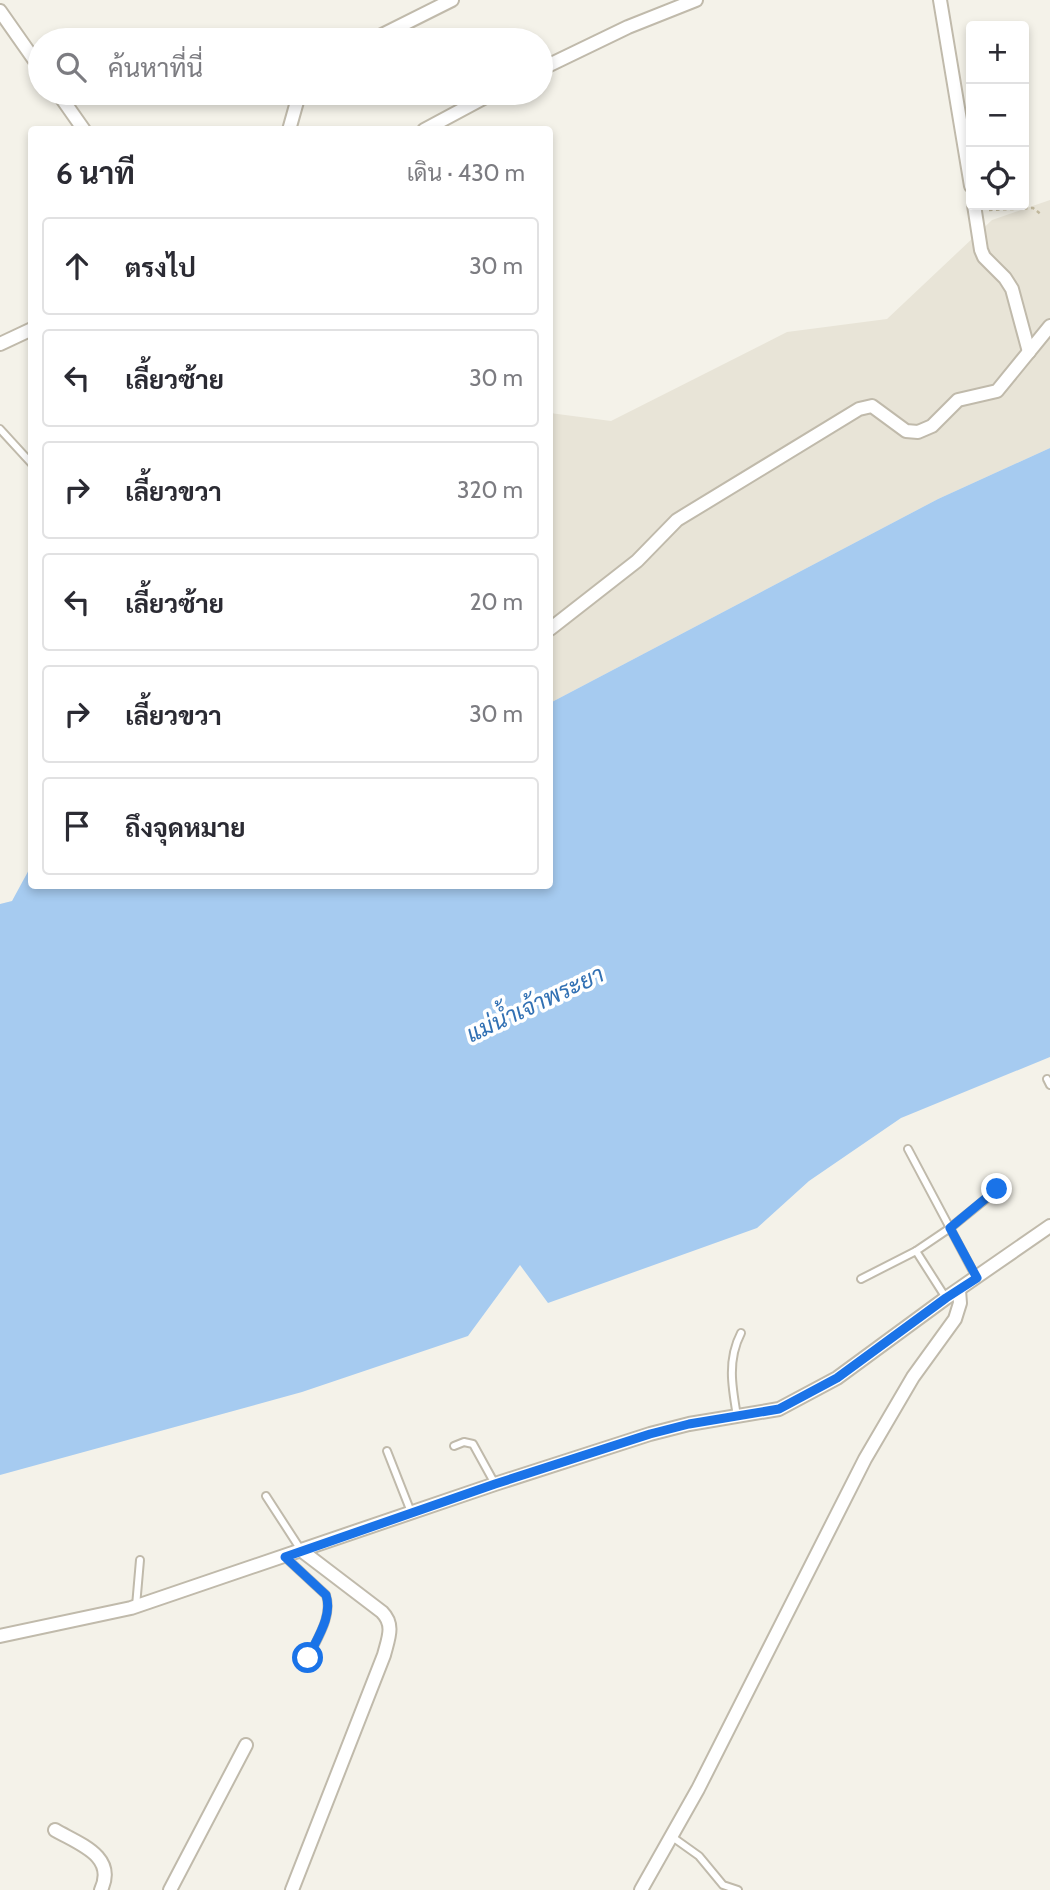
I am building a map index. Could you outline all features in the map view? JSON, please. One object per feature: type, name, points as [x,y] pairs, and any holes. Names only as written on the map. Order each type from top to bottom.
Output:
[{"type":"street","points":[[396,28],[452,0]]},
{"type":"street","points":[[553,63],[628,27],[696,0]]},
{"type":"street","points":[[940,0],[966,156]]},
{"type":"street","points":[[0,11],[28,51]]},
{"type":"street","points":[[66,105],[81,126]]},
{"type":"street","points":[[290,126],[294,105]]},
{"type":"street","points":[[431,126],[471,105]]},
{"type":"street","points":[[975,210],[981,250],[1012,289],[1029,352]]},
{"type":"street","points":[[553,622],[637,561],[677,520],[859,409],[872,406],[906,431],[918,432],[932,426],[958,400],[997,391],[1050,326]]},
{"type":"street","points":[[0,344],[28,330]]},
{"type":"street","points":[[0,1636],[74,1622],[136,1606],[650,1434],[689,1424],[771,1412],[837,1378],[1050,1226]]},
{"type":"street","points":[[642,1890],[704,1777],[865,1459],[913,1377],[955,1319],[960,1303],[959,1290]]},
{"type":"street","points":[[292,1890],[365,1706],[384,1655],[390,1629],[388,1618],[382,1612],[302,1551]]},
{"type":"street","points":[[170,1890],[246,1745]]},
{"type":"street","points":[[55,1830],[104,1862],[106,1874],[102,1890]]},
{"type":"lane","points":[[0,429],[28,460]]},
{"type":"lane","points":[[908,1149],[977,1278]]},
{"type":"lane","points":[[861,1279],[916,1251],[950,1228],[997,1189]]},
{"type":"lane","points":[[916,1251],[946,1298]]},
{"type":"lane","points":[[737,1416],[730,1375],[734,1351],[741,1333]]},
{"type":"lane","points":[[454,1446],[464,1442],[473,1444],[495,1484]]},
{"type":"lane","points":[[387,1451],[412,1513]]},
{"type":"lane","points":[[266,1496],[302,1551]]},
{"type":"lane","points":[[285,1557],[326,1595],[328,1601],[327,1614],[308,1658]]},
{"type":"lane","points":[[136,1606],[140,1560]]},
{"type":"lane","points":[[671,1836],[694,1851],[723,1885],[738,1890]]},
{"type":"path","points":[[1029,208],[1042,215]]},
{"type":"shaded area","points":[[1050,200],[1050,448],[938,499],[553,701],[553,413],[611,421],[787,332],[887,319],[992,220],[1029,210],[1029,207]]},
{"type":"water","name":"แม่น้ำเจ้าพระยา","points":[[1050,448],[1050,1057],[901,1118],[809,1181],[757,1228],[548,1303],[520,1265],[468,1336],[302,1392],[0,1475],[0,904],[12,901],[28,872],[28,889],[553,889],[553,701],[938,499]]},
{"type":"route","points":[[308,1658],[327,1614],[328,1601],[326,1595],[285,1557],[495,1484],[650,1434],[689,1424],[771,1412],[792,1403],[837,1378],[977,1278],[950,1228],[997,1189]]}]
